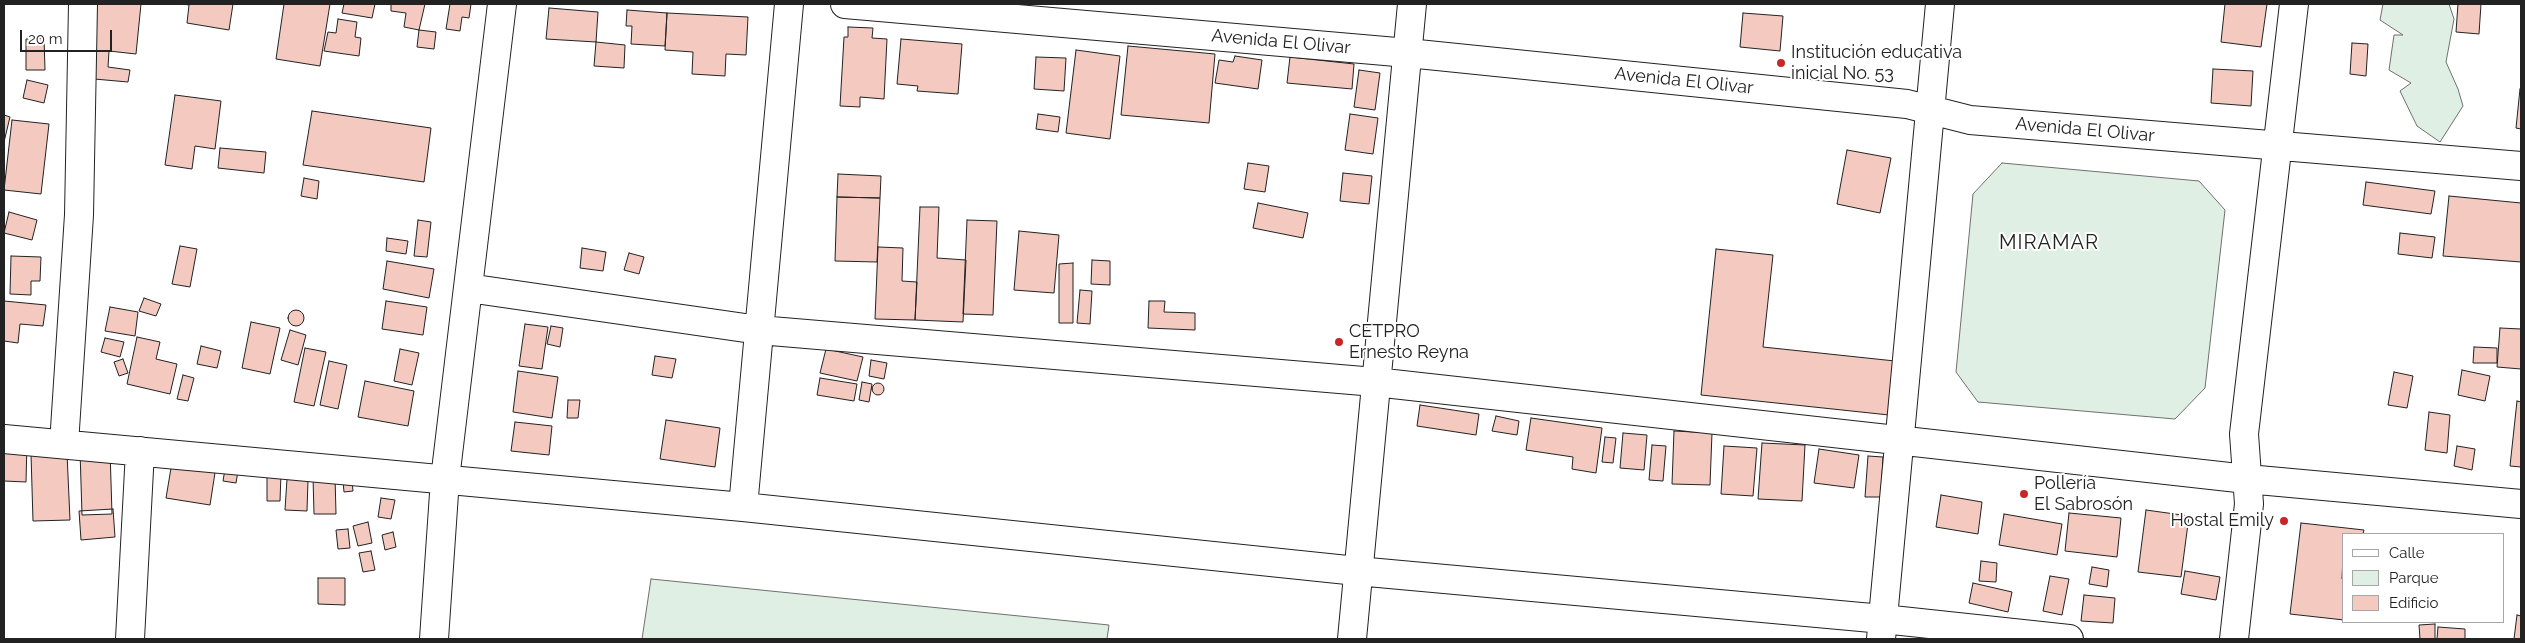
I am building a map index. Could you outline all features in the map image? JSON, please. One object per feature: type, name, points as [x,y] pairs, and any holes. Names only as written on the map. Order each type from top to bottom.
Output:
[{"type":"street","points":[[64,444],[80,215],[83,4]]},
{"type":"street","points":[[434,639],[445,479],[502,4]]},
{"type":"street","points":[[743,507],[789,4]]},
{"type":"street","name":"Avenida El Olivar","points":[[845,4],[1408,53],[1907,104],[1970,120],[2521,166]]},
{"type":"street","points":[[1352,639],[1357,570],[1412,4]]},
{"type":"street","points":[[1882,629],[1940,4]]},
{"type":"street","points":[[2234,639],[2249,504],[2244,434],[2294,4]]},
{"type":"street","points":[[468,288],[759,330],[1375,382],[2247,479],[2521,504]]},
{"type":"street","points":[[4,439],[743,507],[1357,570],[1882,629],[2069,639]]},
{"type":"street","points":[[130,639],[140,451]]},
{"type":"green space","points":[[2383,4],[2449,4],[2454,19],[2446,62],[2463,106],[2440,142],[2417,126],[2400,91],[2411,83],[2389,70],[2394,35],[2403,35],[2380,20]]},
{"type":"green space","points":[[2002,163],[2199,181],[2225,210],[2205,388],[2175,419],[1978,402],[1956,372],[1973,194]]},
{"type":"green space","points":[[651,579],[1109,625],[1107,639],[642,639]]},
{"type":"building","points":[[91,4],[141,4],[136,54],[109,51],[108,67],[130,70],[128,82],[83,78]]},
{"type":"building","points":[[183,4],[233,4],[229,30],[187,23],[189,5]]},
{"type":"building","points":[[284,4],[330,4],[320,66],[276,59]]},
{"type":"building","points":[[344,4],[375,4],[372,18],[342,13]]},
{"type":"building","points":[[391,4],[425,4],[419,30],[404,27],[406,13],[391,11]]},
{"type":"building","points":[[450,4],[471,4],[469,18],[462,17],[460,31],[446,29]]},
{"type":"building","points":[[2225,4],[2267,4],[2261,47],[2221,42]]},
{"type":"building","points":[[2458,4],[2481,4],[2479,34],[2456,32]]},
{"type":"building","points":[[549,8],[598,12],[596,42],[546,39]]},
{"type":"building","points":[[627,10],[667,13],[665,46],[631,44],[632,26],[626,26]]},
{"type":"building","points":[[667,13],[748,17],[746,55],[726,54],[725,76],[692,74],[693,52],[665,50]]},
{"type":"building","points":[[1743,13],[1783,16],[1780,51],[1740,47]]},
{"type":"building","points":[[338,19],[357,22],[355,37],[361,38],[359,56],[324,51],[328,32],[336,33]]},
{"type":"building","points":[[848,27],[873,28],[872,38],[887,39],[884,99],[860,97],[860,107],[840,106],[844,37],[848,37]]},
{"type":"building","points":[[419,30],[436,32],[434,49],[417,47]]},
{"type":"building","points":[[44,38],[45,70],[26,70],[26,39]]},
{"type":"building","points":[[901,39],[962,44],[958,94],[917,91],[918,86],[897,84]]},
{"type":"building","points":[[596,42],[625,45],[624,68],[594,66]]},
{"type":"building","points":[[2352,43],[2368,44],[2366,76],[2350,74]]},
{"type":"building","points":[[1128,46],[1215,54],[1209,123],[1121,115]]},
{"type":"building","points":[[1076,50],[1120,56],[1110,139],[1066,133]]},
{"type":"building","points":[[1235,56],[1262,60],[1258,89],[1215,83],[1219,60],[1233,62]]},
{"type":"building","points":[[1036,57],[1066,58],[1064,91],[1034,89]]},
{"type":"building","points":[[1290,57],[1354,64],[1352,89],[1287,83]]},
{"type":"building","points":[[2213,69],[2253,71],[2251,106],[2211,103]]},
{"type":"building","points":[[1359,70],[1380,73],[1375,110],[1354,107]]},
{"type":"building","points":[[27,80],[48,85],[44,103],[23,98]]},
{"type":"building","points":[[2521,89],[2521,129],[2516,128]]},
{"type":"building","points":[[175,95],[221,101],[215,149],[195,146],[192,169],[165,165]]},
{"type":"building","points":[[312,111],[431,128],[424,182],[303,165]]},
{"type":"building","points":[[1038,114],[1060,117],[1058,132],[1036,129]]},
{"type":"building","points":[[1350,114],[1378,118],[1373,154],[1345,150]]},
{"type":"building","points":[[4,115],[10,117],[4,142]]},
{"type":"building","points":[[12,120],[49,124],[41,194],[4,190]]},
{"type":"building","points":[[220,148],[266,152],[264,173],[218,168]]},
{"type":"building","points":[[1847,150],[1891,158],[1880,213],[1837,204]]},
{"type":"building","points":[[1248,163],[1269,166],[1265,192],[1244,189]]},
{"type":"building","points":[[1343,173],[1372,176],[1369,204],[1340,201]]},
{"type":"building","points":[[838,174],[881,176],[880,198],[837,197]]},
{"type":"building","points":[[304,178],[319,181],[317,199],[301,196]]},
{"type":"building","points":[[2366,182],[2435,191],[2431,214],[2363,205]]},
{"type":"building","points":[[2449,196],[2521,203],[2521,262],[2443,256]]},
{"type":"building","points":[[837,197],[880,198],[877,262],[835,261]]},
{"type":"building","points":[[1258,203],[1308,213],[1303,238],[1253,228]]},
{"type":"building","points":[[920,207],[939,207],[937,258],[966,260],[963,322],[915,320]]},
{"type":"building","points":[[9,212],[37,220],[32,240],[4,233]]},
{"type":"building","points":[[418,220],[431,222],[427,257],[414,256]]},
{"type":"building","points":[[967,220],[997,221],[993,315],[963,314]]},
{"type":"building","points":[[1019,231],[1059,235],[1054,293],[1014,290]]},
{"type":"building","points":[[2400,233],[2435,237],[2432,258],[2398,254]]},
{"type":"building","points":[[387,238],[408,241],[406,254],[386,251]]},
{"type":"building","points":[[180,246],[197,249],[190,287],[172,284]]},
{"type":"building","points":[[878,247],[903,248],[902,281],[917,282],[915,320],[875,319]]},
{"type":"building","points":[[582,248],[606,252],[603,271],[580,268]]},
{"type":"building","points":[[1716,249],[1773,255],[1763,347],[1895,361],[1889,415],[1701,395]]},
{"type":"building","points":[[629,253],[644,257],[639,274],[624,270]]},
{"type":"building","points":[[11,256],[41,257],[40,281],[31,281],[31,295],[10,294]]},
{"type":"building","points":[[1092,260],[1110,261],[1110,285],[1091,284]]},
{"type":"building","points":[[387,261],[434,269],[429,298],[383,289]]},
{"type":"building","points":[[1073,263],[1073,323],[1059,323],[1059,264]]},
{"type":"building","points":[[1080,290],[1092,291],[1090,324],[1077,323]]},
{"type":"building","points":[[144,298],[161,304],[156,316],[139,311]]},
{"type":"building","points":[[4,301],[46,305],[43,326],[20,324],[18,343],[4,341]]},
{"type":"building","points":[[386,301],[427,307],[423,335],[382,329]]},
{"type":"building","points":[[1149,301],[1165,301],[1164,312],[1195,313],[1195,330],[1148,328]]},
{"type":"building","points":[[110,307],[138,312],[135,336],[105,331]]},
{"type":"building","points":[[293,310],[299,310],[304,315],[302,324],[293,326],[288,321],[288,315]]},
{"type":"building","points":[[251,322],[280,328],[270,374],[242,368]]},
{"type":"building","points":[[525,324],[548,327],[542,369],[519,366]]},
{"type":"building","points":[[551,326],[563,328],[560,347],[547,344]]},
{"type":"building","points":[[2500,328],[2521,329],[2521,369],[2497,367]]},
{"type":"building","points":[[290,330],[306,335],[298,365],[281,360]]},
{"type":"building","points":[[137,337],[160,342],[156,359],[177,364],[170,394],[127,384]]},
{"type":"building","points":[[105,338],[124,342],[120,357],[101,352]]},
{"type":"building","points":[[201,346],[221,351],[217,368],[197,364]]},
{"type":"building","points":[[2474,347],[2497,348],[2497,363],[2473,363]]},
{"type":"building","points":[[305,348],[326,352],[314,406],[294,402]]},
{"type":"building","points":[[400,349],[419,353],[412,385],[394,381]]},
{"type":"building","points":[[826,349],[863,357],[857,381],[820,373]]},
{"type":"building","points":[[655,356],[676,359],[672,378],[652,375]]},
{"type":"building","points":[[123,359],[128,373],[119,376],[114,362]]},
{"type":"building","points":[[871,360],[887,363],[884,379],[869,376]]},
{"type":"building","points":[[329,361],[347,365],[338,409],[320,405]]},
{"type":"building","points":[[2462,370],[2490,376],[2485,401],[2458,395]]},
{"type":"building","points":[[518,371],[558,377],[552,418],[513,412]]},
{"type":"building","points":[[2394,372],[2413,376],[2407,408],[2388,405]]},
{"type":"building","points":[[183,375],[194,378],[188,401],[177,399]]},
{"type":"building","points":[[820,378],[857,384],[854,401],[817,395]]},
{"type":"building","points":[[365,381],[414,391],[408,426],[358,417]]},
{"type":"building","points":[[862,382],[872,384],[869,402],[859,400]]},
{"type":"building","points":[[876,383],[880,383],[884,389],[880,395],[876,395],[872,391],[872,387]]},
{"type":"building","points":[[568,400],[580,400],[578,418],[567,418]]},
{"type":"building","points":[[2517,401],[2521,402],[2521,467],[2510,466]]},
{"type":"building","points":[[1420,405],[1479,414],[1476,435],[1417,426]]},
{"type":"building","points":[[2429,412],[2450,415],[2447,453],[2425,450]]},
{"type":"building","points":[[1496,416],[1519,421],[1517,435],[1492,431]]},
{"type":"building","points":[[1531,418],[1602,428],[1596,473],[1572,469],[1573,457],[1526,450]]},
{"type":"building","points":[[666,420],[720,428],[715,467],[660,459]]},
{"type":"building","points":[[515,422],[552,426],[549,455],[511,451]]},
{"type":"building","points":[[1674,431],[1712,433],[1710,485],[1672,484]]},
{"type":"building","points":[[1623,433],[1647,435],[1644,470],[1620,468]]},
{"type":"building","points":[[1605,437],[1616,438],[1613,463],[1602,462]]},
{"type":"building","points":[[4,441],[27,442],[26,482],[4,481]]},
{"type":"building","points":[[1762,443],[1805,445],[1802,501],[1758,499]]},
{"type":"building","points":[[1652,445],[1666,446],[1663,481],[1649,480]]},
{"type":"building","points":[[1724,446],[1757,448],[1753,496],[1721,494]]},
{"type":"building","points":[[2457,446],[2475,449],[2472,470],[2454,466]]},
{"type":"building","points":[[1819,449],[1859,455],[1854,488],[1814,483]]},
{"type":"building","points":[[110,450],[112,514],[82,515],[80,451]]},
{"type":"building","points":[[67,453],[70,520],[33,521],[31,454]]},
{"type":"building","points":[[1868,456],[1883,457],[1881,497],[1865,497]]},
{"type":"building","points":[[217,460],[210,505],[166,498],[172,462]]},
{"type":"building","points":[[226,463],[239,465],[236,483],[223,481]]},
{"type":"building","points":[[342,471],[351,471],[353,491],[344,492]]},
{"type":"building","points":[[267,474],[281,474],[280,501],[267,501]]},
{"type":"building","points":[[335,476],[336,514],[314,514],[313,477]]},
{"type":"building","points":[[287,479],[308,480],[307,511],[285,510]]},
{"type":"building","points":[[1941,495],[1982,502],[1978,534],[1936,527]]},
{"type":"building","points":[[381,498],[395,500],[391,519],[378,517]]},
{"type":"building","points":[[113,509],[115,537],[81,540],[79,511]]},
{"type":"building","points":[[2146,510],[2189,516],[2181,577],[2138,572]]},
{"type":"building","points":[[2069,513],[2121,518],[2117,557],[2065,551]]},
{"type":"building","points":[[2004,514],[2062,524],[2057,555],[1999,545]]},
{"type":"building","points":[[368,522],[372,543],[358,546],[353,526]]},
{"type":"building","points":[[2301,523],[2364,530],[2363,533],[2342,533],[2342,620],[2290,614]]},
{"type":"building","points":[[348,529],[350,548],[338,549],[336,530]]},
{"type":"building","points":[[393,532],[396,547],[385,550],[382,535]]},
{"type":"building","points":[[371,551],[375,570],[363,572],[359,553]]},
{"type":"building","points":[[1981,561],[1997,563],[1996,582],[1979,581]]},
{"type":"building","points":[[2092,567],[2109,570],[2107,587],[2089,584]]},
{"type":"building","points":[[2185,571],[2220,577],[2216,600],[2181,594]]},
{"type":"building","points":[[2050,576],[2069,579],[2062,615],[2043,611]]},
{"type":"building","points":[[318,578],[345,578],[345,605],[318,604]]},
{"type":"building","points":[[1973,583],[2012,592],[2008,612],[1969,603]]},
{"type":"building","points":[[2084,595],[2115,598],[2113,623],[2081,621]]},
{"type":"building","points":[[2517,615],[2521,616],[2521,639],[2514,639]]},
{"type":"building","points":[[2435,624],[2435,639],[2420,639],[2419,625]]},
{"type":"building","points":[[2438,627],[2465,629],[2465,639],[2437,639]]},
{"type":"place","name":"Institución educativa inicial No. 53","points":[[1781,63]]},
{"type":"place","name":"CETPRO Ernesto Reyna","points":[[1339,342]]},
{"type":"place","name":"Pollería El Sabrosón","points":[[2024,494]]},
{"type":"place","name":"Hostal Emily","points":[[2284,521]]},
{"type":"district","name":"MIRAMAR","points":[[2049,243]]}]
